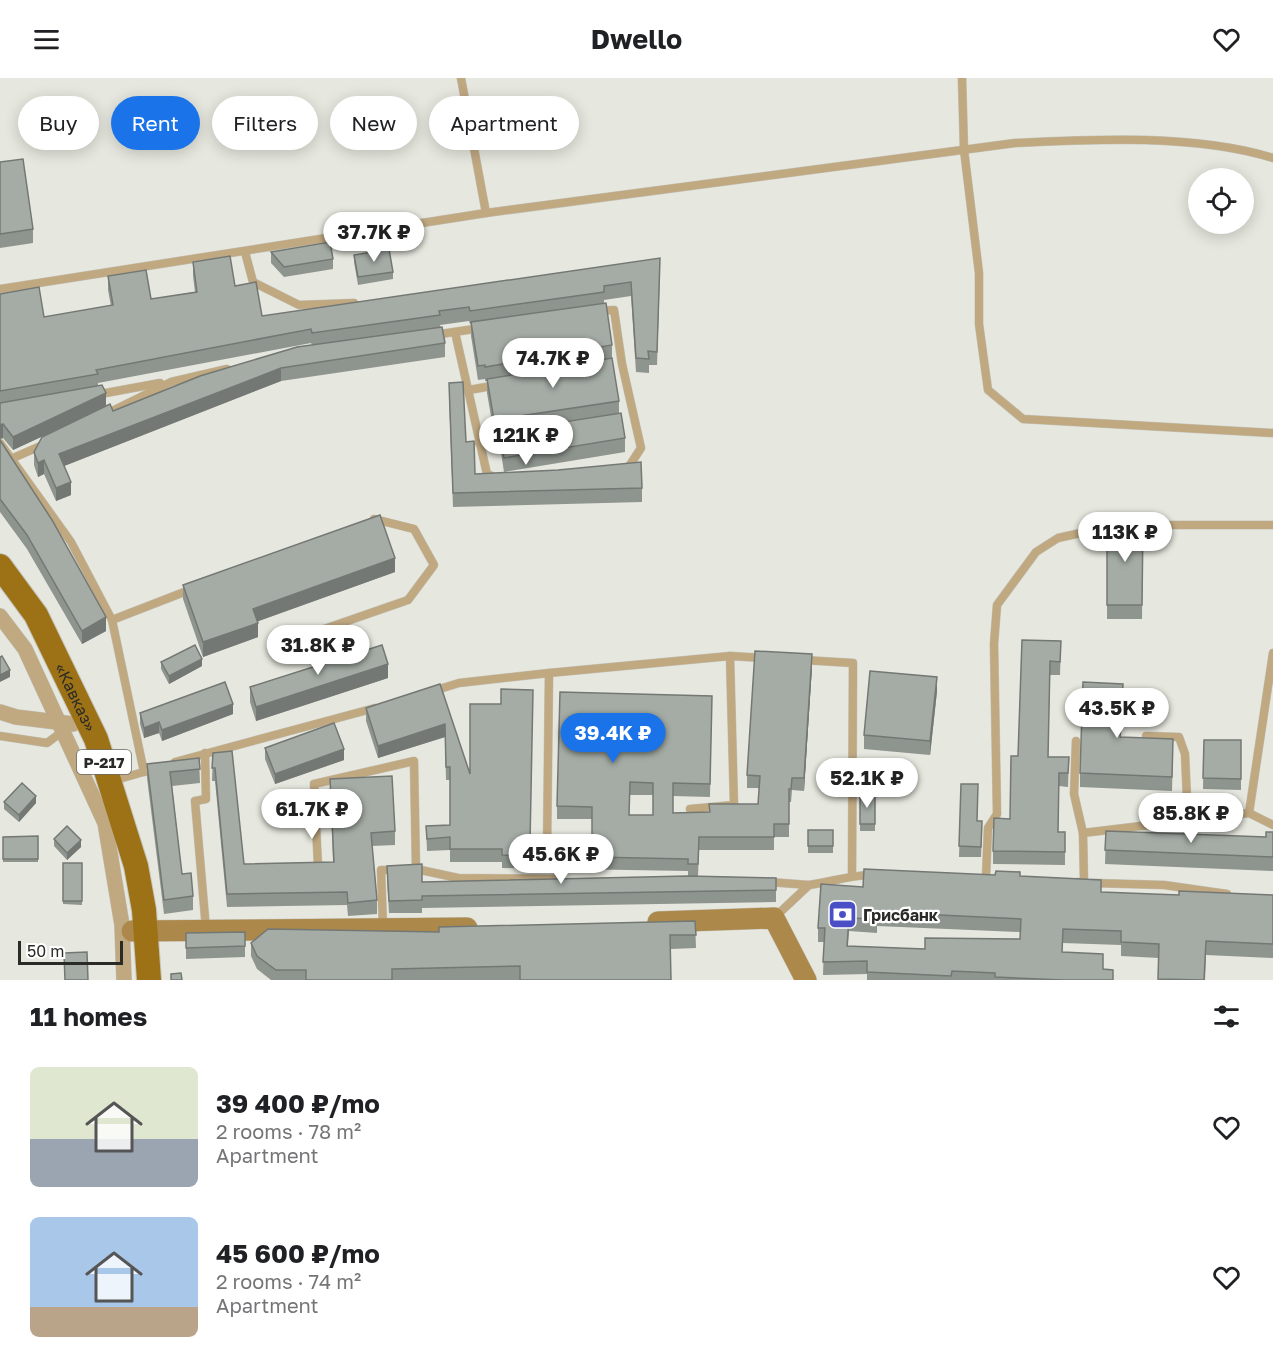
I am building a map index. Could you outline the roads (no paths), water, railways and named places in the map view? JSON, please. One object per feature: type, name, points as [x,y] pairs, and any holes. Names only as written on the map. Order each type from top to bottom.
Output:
[{"type":"main road","name":"«Кавказ»","points":[[0,566],[36,615],[96,739],[111,782],[136,866],[139,931],[136,980]]},
{"type":"main road","name":"«Кавказ»","points":[[0,590],[26,626],[66,726],[87,751],[122,856],[149,980]]},
{"type":"street","points":[[0,616],[25,649],[66,726],[105,823],[122,925],[124,980]]},
{"type":"street","points":[[0,712],[66,726]]},
{"type":"street","points":[[635,923],[774,918],[806,980]]},
{"type":"street","points":[[139,931],[485,928]]},
{"type":"lane","points":[[461,78],[486,213]]},
{"type":"lane","points":[[962,78],[964,150],[979,273],[979,324],[988,390],[1023,418],[1273,433]]},
{"type":"lane","points":[[0,289],[486,213],[1015,143],[1102,138],[1241,148],[1273,158]]},
{"type":"lane","points":[[245,252],[253,282],[299,305],[354,303]]},
{"type":"lane","points":[[586,313],[614,310],[622,364],[641,448],[630,468],[619,470]]},
{"type":"lane","points":[[421,337],[487,327]]},
{"type":"lane","points":[[455,332],[487,474],[500,479]]},
{"type":"lane","points":[[610,366],[622,364]]},
{"type":"lane","points":[[89,396],[171,382],[241,366]]},
{"type":"lane","points":[[100,417],[171,382]]},
{"type":"lane","points":[[469,390],[504,384]]},
{"type":"lane","points":[[623,421],[634,419]]},
{"type":"lane","points":[[479,443],[523,436]]},
{"type":"lane","points":[[13,458],[50,442]]},
{"type":"lane","points":[[0,443],[13,458],[71,542],[112,620],[144,772]]},
{"type":"lane","points":[[281,644],[408,600],[434,564],[414,529],[375,518],[364,523]]},
{"type":"lane","points":[[986,878],[988,828],[997,814],[994,644],[997,605],[1036,552],[1058,538],[1112,525],[1273,525]]},
{"type":"lane","points":[[112,620],[201,585]]},
{"type":"lane","points":[[1250,813],[1273,653]]},
{"type":"lane","points":[[426,693],[459,683],[549,673],[730,656],[769,659]]},
{"type":"lane","points":[[690,808],[734,805],[730,656]]},
{"type":"lane","points":[[793,660],[853,663],[852,875]]},
{"type":"lane","points":[[547,850],[549,673]]},
{"type":"lane","points":[[165,766],[383,705]]},
{"type":"lane","points":[[0,736],[47,743],[66,726]]},
{"type":"lane","points":[[1146,736],[1179,737],[1185,754],[1188,822]]},
{"type":"lane","points":[[1076,741],[1074,794],[1083,833],[1084,882]]},
{"type":"lane","points":[[205,753],[206,799],[195,801],[206,931]]},
{"type":"lane","points":[[318,866],[314,784],[414,761],[416,869]]},
{"type":"lane","points":[[111,782],[154,769]]},
{"type":"lane","points":[[1083,833],[1250,813],[1273,825]]},
{"type":"lane","points":[[383,928],[381,870],[416,869],[458,878],[562,879]]},
{"type":"lane","points":[[759,882],[809,885],[830,882],[852,875],[880,875]]},
{"type":"lane","points":[[976,877],[997,878]]},
{"type":"lane","points":[[1073,882],[1164,885],[1235,895]]},
{"type":"lane","points":[[774,918],[809,885]]},
{"type":"place","name":"Грисбанк","points":[[842,915]]}]
